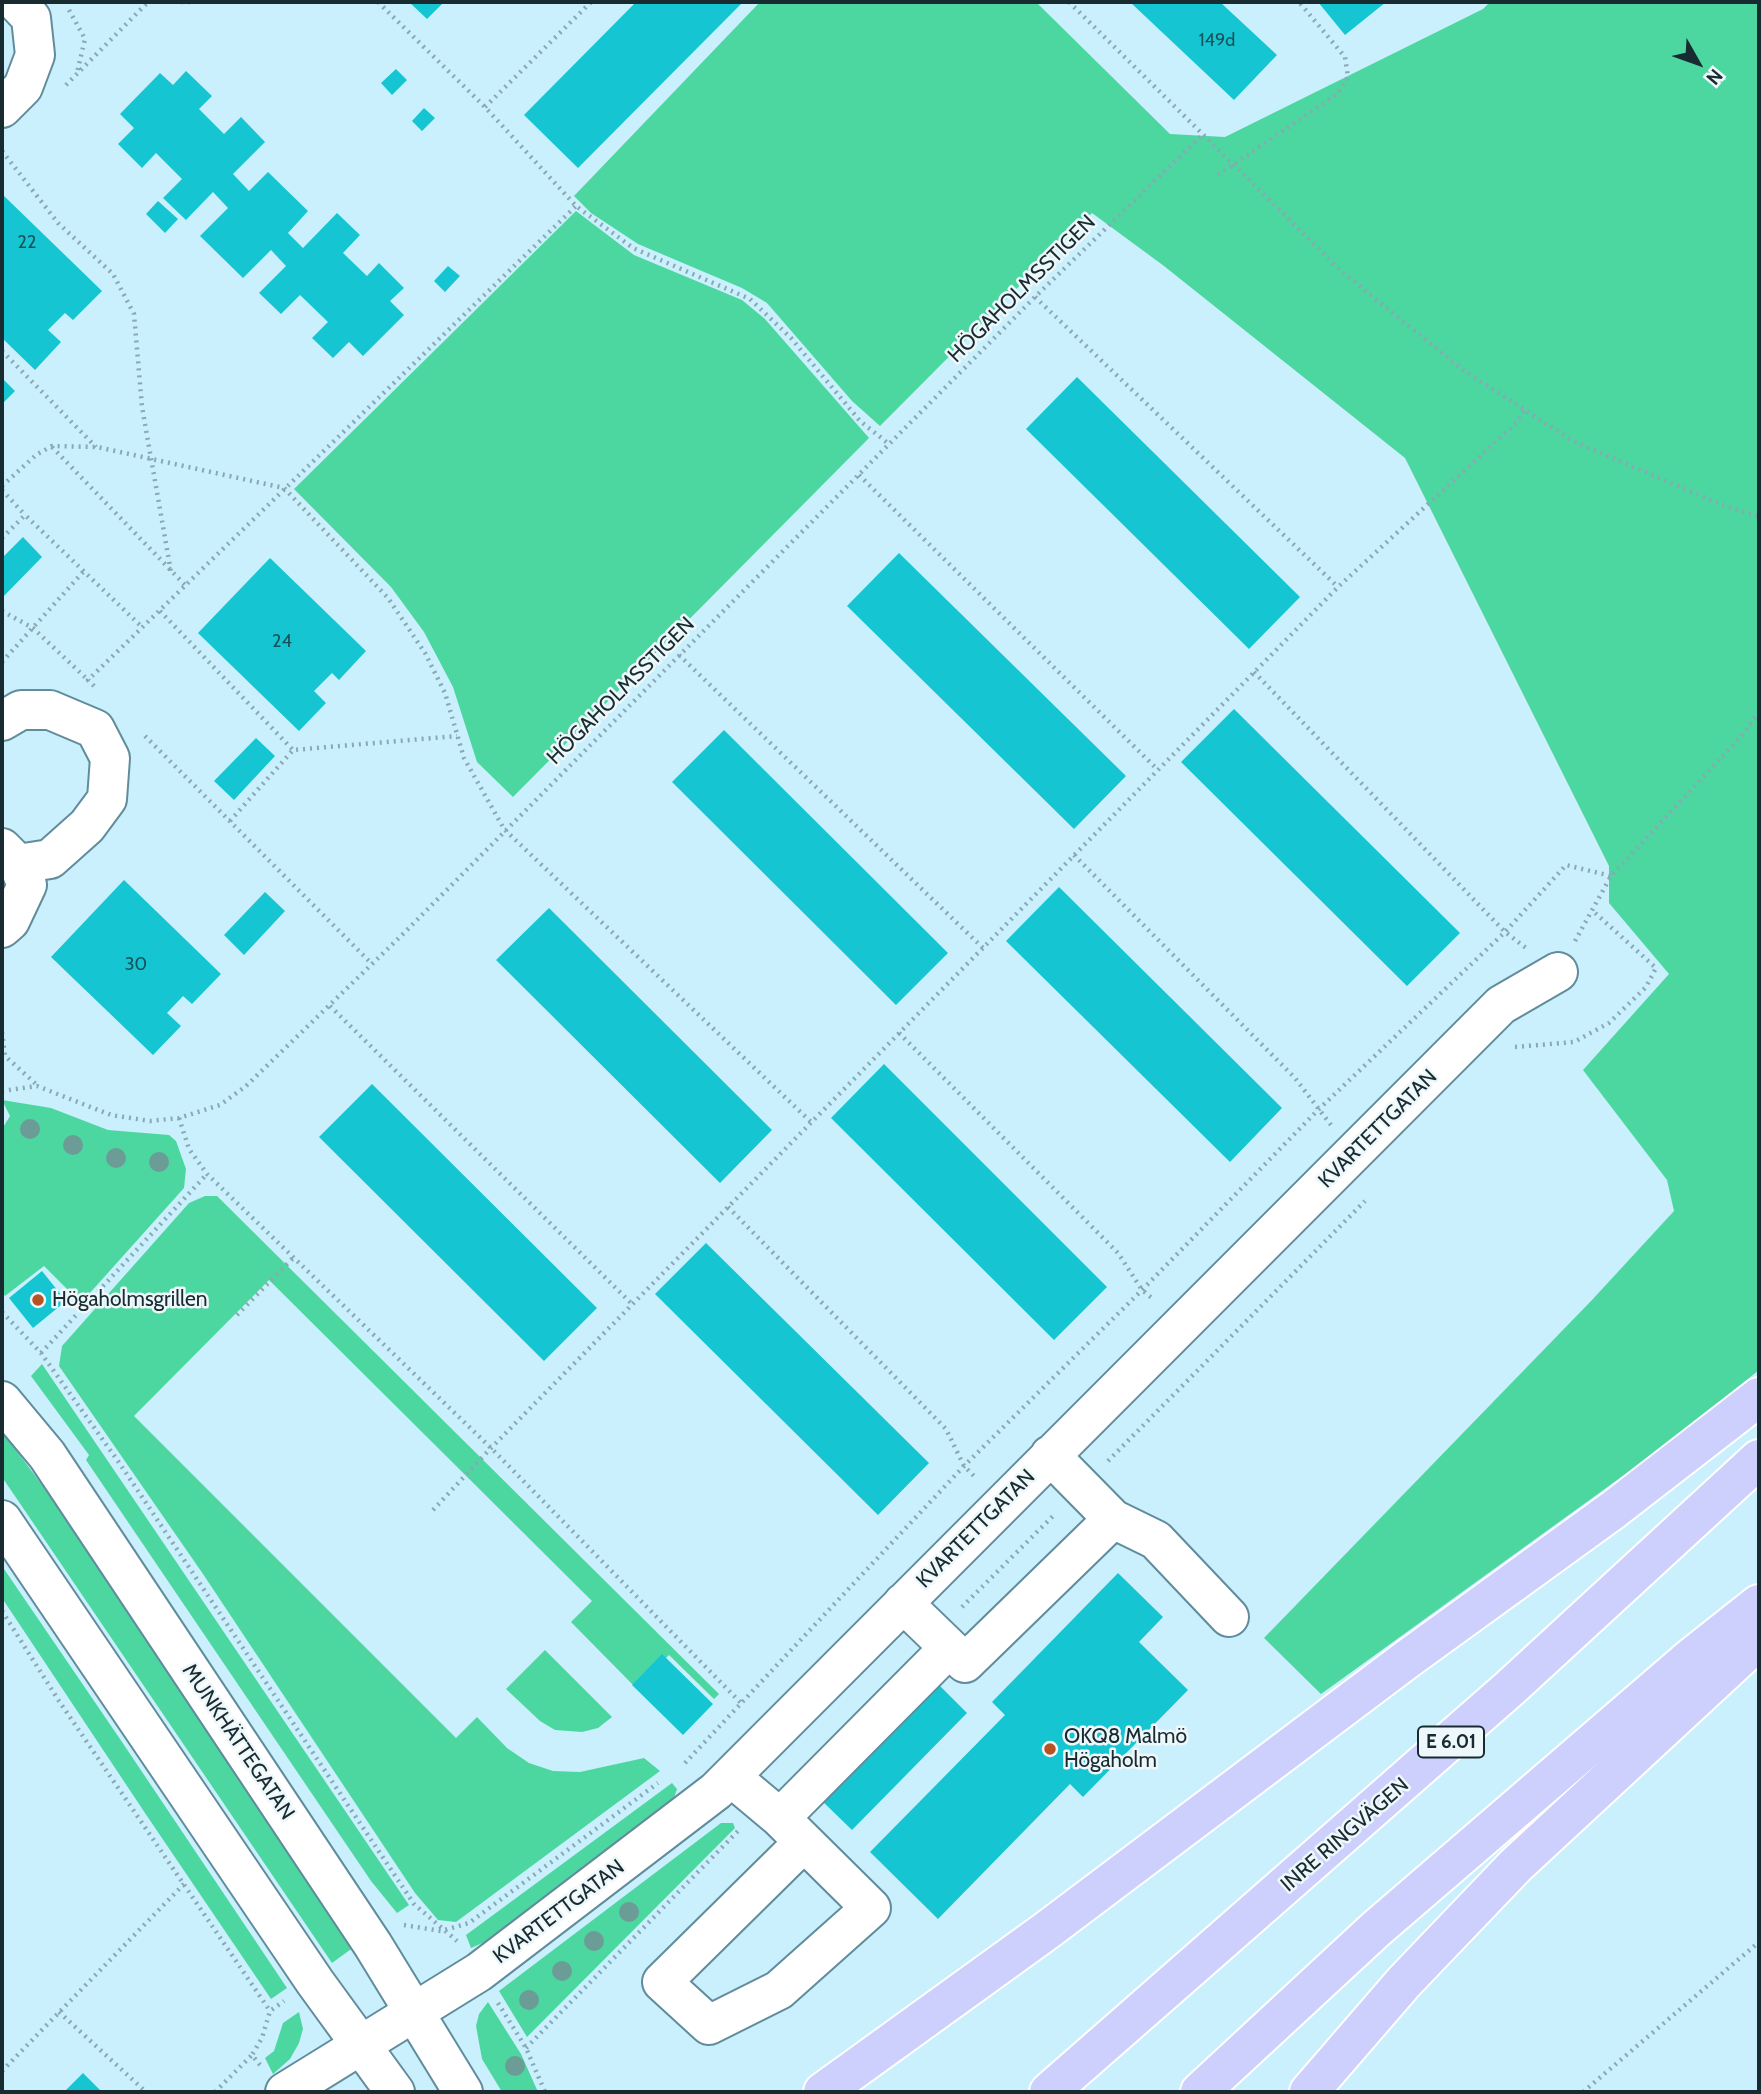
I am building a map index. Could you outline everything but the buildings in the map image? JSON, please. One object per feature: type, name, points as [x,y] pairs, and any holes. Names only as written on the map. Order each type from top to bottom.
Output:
[{"type":"highway","points":[[823,2092],[1046,1931],[1406,1660],[1634,1494],[1759,1397]]},
{"type":"highway","name":"INRE RINGVÄGEN","points":[[1049,2092],[1490,1706],[1759,1459]]},
{"type":"highway","points":[[1200,2092],[1376,1929],[1692,1657],[1759,1604]]},
{"type":"highway","points":[[1309,2092],[1404,1982],[1516,1865],[1759,1640]]},
{"type":"street","points":[[6,124],[35,55],[31,18],[16,2]]},
{"type":"street","points":[[2,721],[21,710],[50,710],[60,713],[95,729],[110,758],[107,799],[86,826],[50,859],[10,856]]},
{"type":"street","points":[[2,928],[10,921],[27,884],[10,856]]},
{"type":"street","name":"KVARTETTGATAN","points":[[276,2083],[360,2047],[479,1972],[659,1837],[731,1777],[1501,1005],[1558,972]]},
{"type":"street","name":"MUNKHÄTTEGATAN","points":[[2,1401],[47,1455],[373,1945],[463,2092]]},
{"type":"street","points":[[1050,1455],[1113,1519],[1156,1540],[1229,1617]]},
{"type":"street","points":[[903,1603],[965,1663],[1113,1519]]},
{"type":"street","points":[[2,1520],[314,1982],[395,2092]]},
{"type":"street","points":[[731,1777],[792,1830],[871,1908],[779,1990],[709,2025],[662,1982],[792,1830],[949,1648]]},
{"type":"path","points":[[61,2],[74,15],[85,40],[77,74]]},
{"type":"path","points":[[58,93],[148,2]]},
{"type":"path","points":[[181,2],[191,2]]},
{"type":"path","points":[[378,2],[485,107],[576,206],[633,248],[750,299],[791,338],[860,421],[889,444]]},
{"type":"path","points":[[485,107],[592,2]]},
{"type":"path","points":[[1069,2],[1341,271],[1400,322],[1463,370],[1573,441],[1720,505],[1759,517]]},
{"type":"path","points":[[1218,175],[1338,93],[1348,77],[1345,57],[1298,2]]},
{"type":"path","points":[[6,124],[2,151],[58,223],[113,274],[134,314],[142,407],[171,572]]},
{"type":"path","name":"HÖGAHOLMSSTIGEN","points":[[2,1091],[37,1086],[111,1115],[150,1121],[179,1118],[220,1105],[246,1086],[372,964],[1035,297],[1202,135]]},
{"type":"path","points":[[88,680],[576,206]]},
{"type":"path","points":[[1035,297],[1338,587]]},
{"type":"path","points":[[2,351],[97,447]]},
{"type":"path","points":[[433,1510],[632,1304],[1338,587],[1514,425],[1525,411]]},
{"type":"path","points":[[52,446],[186,586]]},
{"type":"path","points":[[142,628],[25,515],[2,488],[36,455],[52,446],[97,447],[284,488],[388,597],[445,692],[464,758],[504,829],[811,1122]]},
{"type":"path","points":[[859,475],[1158,770]]},
{"type":"path","points":[[2,538],[25,515]]},
{"type":"path","points":[[2,662],[84,571]]},
{"type":"path","points":[[2,611],[33,628],[98,689]]},
{"type":"path","points":[[160,611],[293,750]]},
{"type":"path","points":[[679,655],[983,948]]},
{"type":"path","points":[[1254,672],[1505,932],[1558,972],[1611,876],[1745,732],[1759,711]]},
{"type":"path","points":[[135,727],[372,964]]},
{"type":"path","points":[[230,821],[293,750],[457,736]]},
{"type":"path","points":[[1074,855],[1296,1078],[1318,1110],[1354,1152]]},
{"type":"path","points":[[674,1770],[742,1704],[964,1466],[1142,1290],[1318,1110],[1505,932],[1566,865],[1611,876]]},
{"type":"path","points":[[330,1006],[632,1304]]},
{"type":"path","points":[[2,1032],[3,1055],[37,1086]]},
{"type":"path","points":[[899,1033],[1118,1253],[1142,1290],[1182,1325]]},
{"type":"path","points":[[179,1118],[189,1149],[207,1174],[491,1448],[771,1736]]},
{"type":"path","points":[[41,1353],[207,1174]]},
{"type":"path","points":[[728,1207],[946,1429],[964,1466],[1002,1503]]},
{"type":"path","points":[[237,1315],[295,1257]]},
{"type":"path","points":[[2,1312],[41,1353],[192,1567],[414,1904],[441,1931],[459,1943],[526,2048],[545,2092]]},
{"type":"path","points":[[2,1611],[59,1701],[270,2011]]},
{"type":"path","points":[[373,1945],[407,1924],[441,1931],[469,1923],[663,1779]]},
{"type":"path","points":[[2,2071],[184,1884]]},
{"type":"path","points":[[1583,2092],[1759,1942]]},
{"type":"path","points":[[215,2092],[252,2055],[262,2038],[270,2011],[314,1982]]},
{"type":"path","points":[[59,2012],[146,2092]]},
{"type":"path","points":[[252,2055],[276,2083]]},
{"type":"green space","points":[[760,2],[1036,2],[1170,134],[1225,137],[1483,9],[1490,2],[1759,2],[1759,1370],[1674,1439],[1321,1694],[1264,1638],[1592,1300],[1674,1211],[1667,1180],[1583,1070],[1669,974],[1609,903],[1609,866],[1405,458],[1164,266],[1092,213],[880,426],[852,401],[767,303],[742,288],[638,244],[591,213],[574,196]]},
{"type":"green space","points":[[576,211],[634,255],[742,300],[765,319],[869,438],[513,797],[477,762],[453,687],[424,632],[391,587],[294,489]]},
{"type":"green space","points":[[2,1100],[51,1108],[108,1130],[169,1135],[176,1141],[186,1169],[184,1188],[89,1294],[74,1296],[44,1266],[5,1296],[2,1291],[2,1129],[10,1116]]},
{"type":"green space","points":[[205,1196],[217,1196],[719,1694],[714,1699],[669,1655],[636,1688],[571,1622],[592,1601],[269,1280],[134,1416],[456,1738],[477,1717],[507,1748],[529,1763],[553,1771],[580,1772],[644,1758],[660,1771],[456,1922],[438,1920],[415,1893],[203,1574],[59,1366],[62,1346],[189,1203]]},
{"type":"green space","points":[[42,1364],[409,1905],[397,1913],[371,1881],[86,1460],[89,1455],[31,1376]]},
{"type":"green space","points":[[2,1431],[73,1527],[354,1947],[332,1963],[2,1477]]},
{"type":"green space","points":[[2,1566],[287,1988],[271,1999],[2,1598]]},
{"type":"green space","points":[[545,1650],[612,1717],[598,1728],[582,1732],[555,1730],[540,1721],[506,1689]]},
{"type":"green space","points":[[672,1783],[677,1789],[672,1804],[487,1941],[471,1948],[466,1935]]},
{"type":"green space","points":[[721,1823],[733,1823],[735,1828],[527,2037],[499,1991]]},
{"type":"green space","points":[[488,2002],[521,2054],[538,2092],[502,2092],[482,2059],[476,2026],[479,2014]]},
{"type":"green space","points":[[299,2012],[303,2029],[299,2043],[290,2059],[273,2074],[265,2058],[274,2051],[283,2023]]},
{"type":"place","name":"Högaholmsgrillen","points":[[38,1300]]},
{"type":"place","name":"OKQ8 Malmö Högaholm","points":[[1050,1749]]}]
